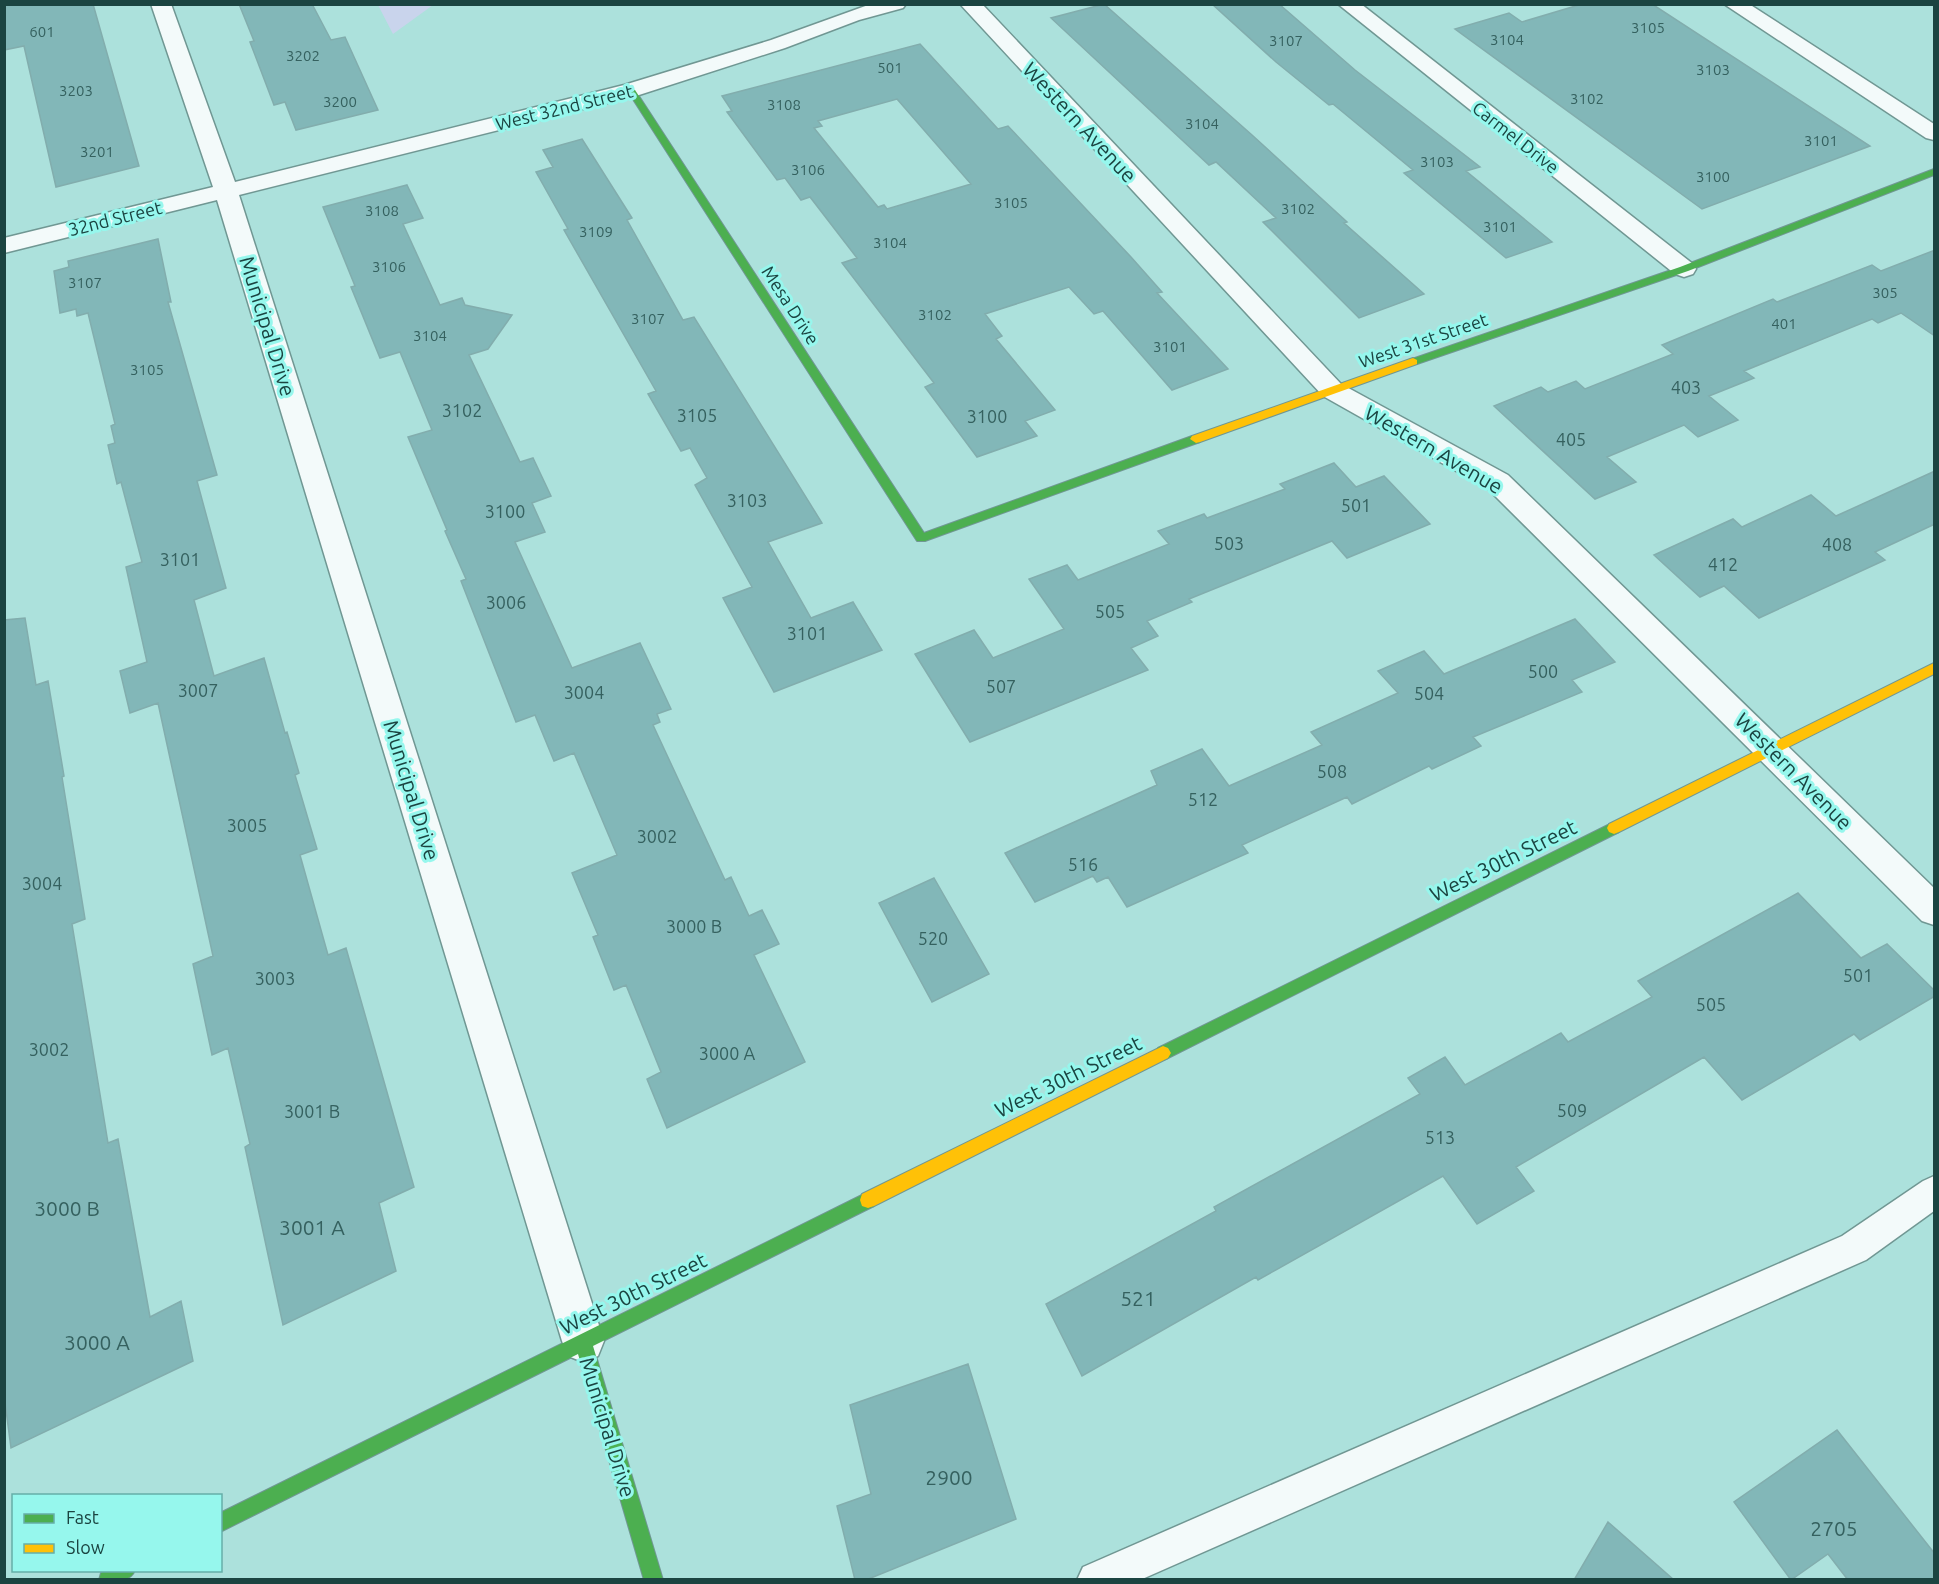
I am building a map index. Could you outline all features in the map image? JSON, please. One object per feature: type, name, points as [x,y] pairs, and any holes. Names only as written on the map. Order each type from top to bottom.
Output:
[{"type":"street","name":"Municipal Drive","points":[[160,4],[226,190],[583,1341],[654,1580]]},
{"type":"street","name":"West 32nd Street","points":[[226,190],[631,90],[778,44],[852,16],[896,4]]},
{"type":"street","name":"Western Avenue","points":[[970,4],[1332,390],[1498,482],[1935,910]]},
{"type":"street","name":"Carmel Drive","points":[[1348,4],[1684,269]]},
{"type":"street","points":[[1734,4],[1935,133]]},
{"type":"street","name":"Mesa Drive","points":[[631,90],[921,538]]},
{"type":"street","name":"West 31st Street","points":[[921,538],[1332,390],[1684,269],[1935,172]]},
{"type":"street","name":"32nd Street","points":[[4,246],[226,190]]},
{"type":"street","name":"West 30th Street","points":[[222,1522],[1935,669]]},
{"type":"street","points":[[108,1580],[122,1572]]},
{"type":"lane","points":[[1106,1578],[1854,1248],[1935,1192]]},
{"type":"shaded area","points":[[378,5],[433,5],[393,34]]},
{"type":"building","points":[[4,4],[93,4],[139,166],[56,187],[24,46],[4,50]]},
{"type":"building","points":[[239,4],[312,4],[331,40],[345,37],[378,110],[296,130],[285,102],[274,105],[250,42],[254,41]]},
{"type":"building","points":[[1104,4],[1252,135],[1347,222],[1344,223],[1424,294],[1359,318],[1263,222],[1276,218],[1216,162],[1209,165],[1051,18]]},
{"type":"building","points":[[1212,4],[1279,4],[1355,70],[1480,167],[1466,171],[1552,242],[1506,258],[1404,173],[1413,170],[1333,104],[1329,105],[1276,62]]},
{"type":"building","points":[[1582,4],[1652,4],[1870,146],[1702,209],[1455,29],[1509,13],[1522,22]]},
{"type":"building","points":[[920,44],[998,129],[1008,126],[1131,257],[1162,292],[1157,293],[1228,369],[1172,390],[1103,311],[1094,314],[1069,287],[985,314],[1002,336],[996,339],[1055,410],[1025,421],[1037,436],[977,457],[925,387],[934,383],[842,263],[857,258],[810,197],[801,200],[785,178],[777,180],[727,112],[732,111],[722,96]],"holes":[[[897,99],[971,184],[887,209],[884,205],[878,207],[814,128],[822,126],[818,121]]]},
{"type":"building","points":[[582,139],[632,218],[627,220],[683,320],[694,317],[822,523],[768,542],[811,618],[853,602],[882,650],[774,692],[723,598],[752,587],[695,485],[707,478],[690,448],[681,451],[648,394],[656,391],[564,230],[568,229],[536,172],[553,167],[543,150]]},
{"type":"building","points":[[407,185],[423,218],[403,224],[440,305],[462,298],[465,305],[512,315],[488,349],[469,355],[520,462],[533,458],[551,496],[532,503],[545,532],[515,542],[572,668],[640,643],[671,709],[657,714],[660,722],[653,725],[725,880],[731,877],[749,916],[762,910],[779,944],[754,955],[805,1062],[667,1128],[647,1079],[661,1072],[626,985],[614,990],[593,937],[598,935],[572,873],[617,855],[574,753],[554,761],[535,715],[516,722],[461,581],[466,579],[408,437],[432,430],[400,352],[380,358],[351,287],[355,286],[323,207]]},
{"type":"building","points":[[158,239],[171,302],[168,302],[217,475],[197,481],[226,588],[194,600],[214,676],[264,658],[299,773],[295,775],[317,849],[300,855],[328,955],[346,948],[414,1187],[379,1203],[396,1271],[283,1325],[245,1147],[250,1144],[228,1048],[212,1055],[193,964],[213,956],[158,703],[130,713],[120,671],[147,662],[126,567],[142,562],[121,482],[117,484],[108,445],[115,443],[111,426],[115,424],[88,313],[77,316],[76,309],[60,313],[54,271],[69,267],[68,261]]},
{"type":"building","points":[[1935,250],[1935,336],[1901,313],[1878,323],[1872,319],[1744,371],[1754,378],[1709,396],[1738,420],[1698,437],[1684,425],[1607,457],[1636,482],[1595,499],[1494,406],[1541,387],[1548,392],[1576,381],[1585,389],[1673,354],[1662,345],[1773,299],[1777,302],[1872,265],[1881,271]]},
{"type":"building","points":[[1334,463],[1356,487],[1384,476],[1430,524],[1347,558],[1332,541],[1189,599],[1192,602],[1147,621],[1158,636],[1131,648],[1148,670],[970,742],[915,654],[974,630],[993,658],[1064,629],[1029,579],[1067,565],[1078,580],[1169,544],[1158,531],[1204,514],[1207,518],[1285,489],[1280,484]]},
{"type":"building","points":[[1935,471],[1935,524],[1875,552],[1885,560],[1759,618],[1724,586],[1700,597],[1654,555],[1733,519],[1742,527],[1811,495],[1836,516]]},
{"type":"building","points":[[25,618],[36,685],[48,681],[64,776],[62,777],[85,919],[72,924],[108,1143],[118,1139],[150,1317],[181,1301],[193,1361],[11,1448],[4,1395],[4,620]]},
{"type":"building","points":[[1575,619],[1615,662],[1572,680],[1582,692],[1473,737],[1481,746],[1432,769],[1429,766],[1352,804],[1347,797],[1242,845],[1248,853],[1127,907],[1108,877],[1097,882],[1093,876],[1035,902],[1005,853],[1157,785],[1151,771],[1202,749],[1229,786],[1322,745],[1311,732],[1398,693],[1378,671],[1424,651],[1444,674]]},
{"type":"building","points":[[934,878],[989,974],[932,1002],[879,903]]},
{"type":"building","points":[[1798,893],[1861,958],[1887,944],[1935,991],[1935,996],[1860,1040],[1854,1034],[1742,1100],[1704,1057],[1516,1167],[1534,1191],[1477,1224],[1443,1176],[1258,1280],[1256,1277],[1082,1376],[1046,1304],[1216,1211],[1214,1207],[1420,1094],[1408,1078],[1445,1057],[1465,1085],[1561,1033],[1568,1042],[1652,997],[1638,981]]},
{"type":"building","points":[[968,1364],[1016,1519],[866,1580],[855,1580],[837,1506],[871,1494],[850,1405]]},
{"type":"building","points":[[1837,1430],[1935,1554],[1935,1580],[1848,1580],[1828,1554],[1791,1580],[1734,1502]]},
{"type":"building","points":[[1608,1522],[1674,1580],[1574,1580]]},
{"type":"traffic: fast","points":[[631,90],[921,538],[1196,439]]},
{"type":"traffic: fast","points":[[1413,362],[1684,269],[1934,172]]},
{"type":"traffic: fast","points":[[1163,1053],[1614,828]]},
{"type":"traffic: fast","points":[[222,1522],[868,1200]]},
{"type":"traffic: fast","points":[[583,1341],[654,1580]]},
{"type":"traffic: fast","points":[[108,1580],[122,1572]]},
{"type":"traffic: slow","points":[[1196,439],[1413,362]]},
{"type":"traffic: slow","points":[[1614,828],[1934,668]]},
{"type":"traffic: slow","points":[[868,1200],[1163,1053]]}]
